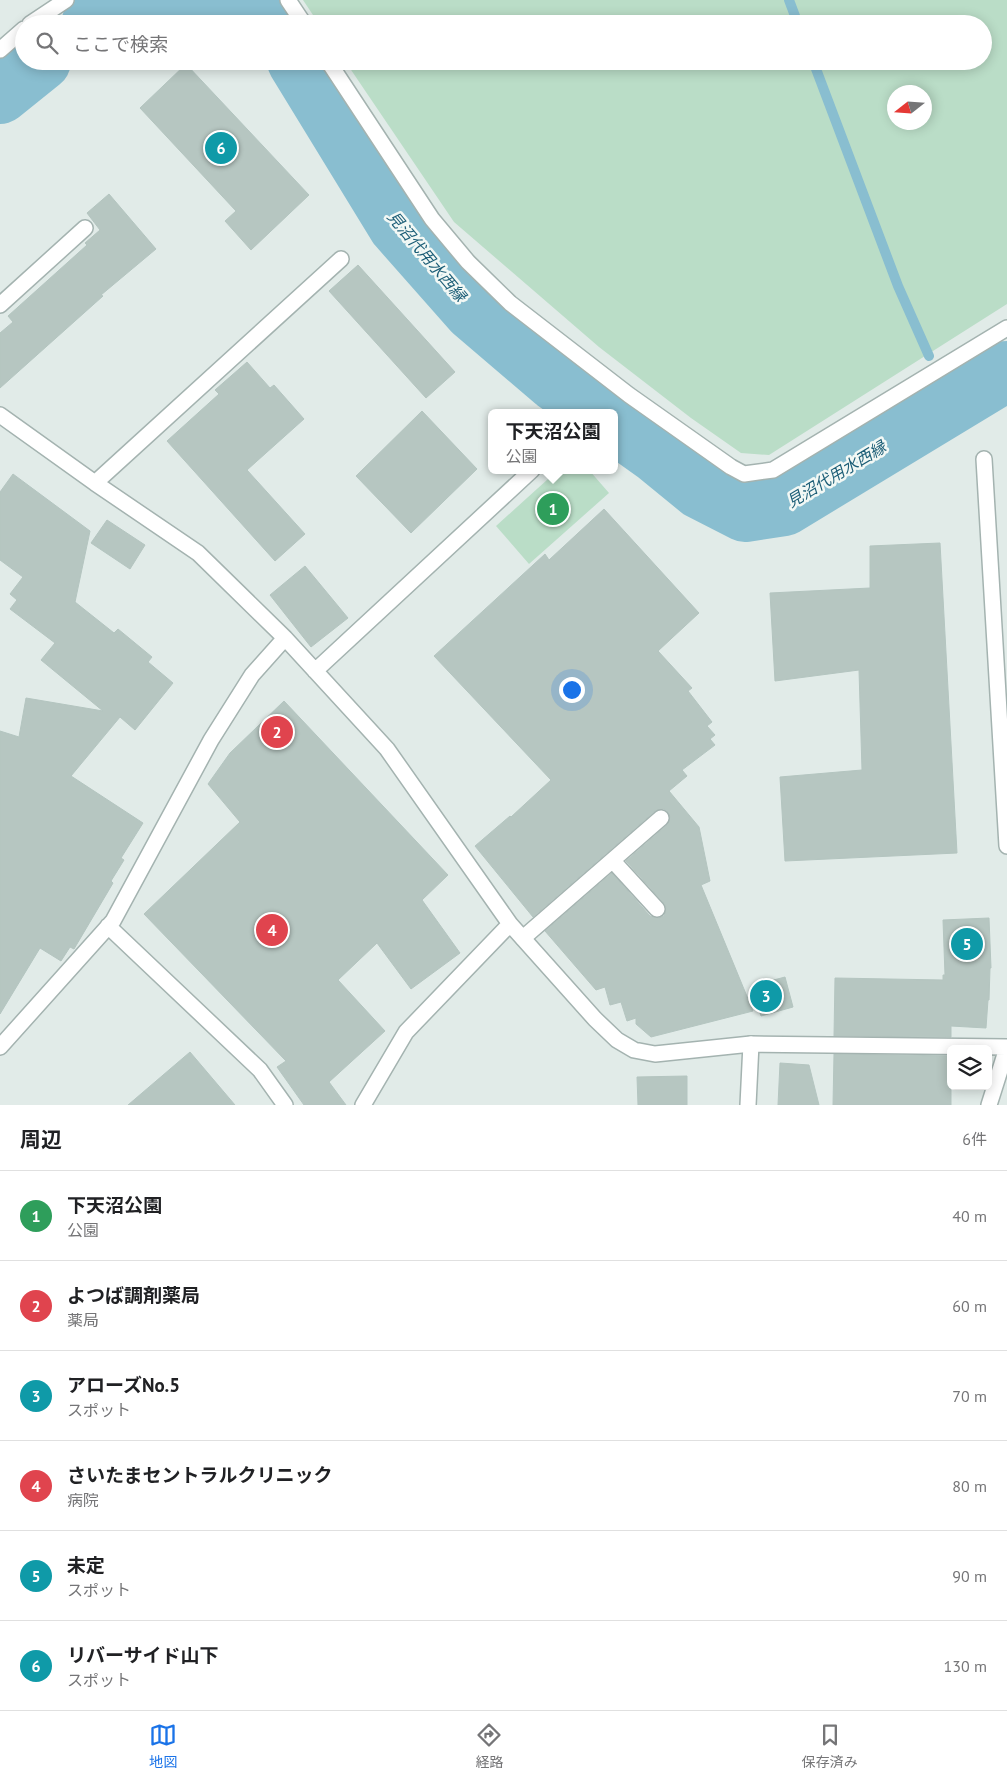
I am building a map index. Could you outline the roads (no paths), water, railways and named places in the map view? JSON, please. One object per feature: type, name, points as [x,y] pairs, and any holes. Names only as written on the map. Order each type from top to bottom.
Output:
[{"type":"street","points":[[44,15],[66,0]]},
{"type":"street","points":[[288,0],[298,15]]},
{"type":"street","points":[[0,50],[15,37]]},
{"type":"street","points":[[334,70],[432,219],[468,262],[510,303],[628,395],[730,467],[744,474],[774,470],[1007,328]]},
{"type":"street","points":[[0,305],[85,228]]},
{"type":"street","points":[[95,483],[341,259]]},
{"type":"street","points":[[0,415],[95,483],[198,552],[285,638],[387,749],[510,924],[595,1019],[617,1040],[634,1050],[655,1054],[751,1044],[1007,1048],[989,1105]]},
{"type":"street","points":[[984,459],[1007,846]]},
{"type":"street","points":[[315,671],[528,474]]},
{"type":"street","points":[[0,1047],[113,921],[211,740],[252,674],[285,638]]},
{"type":"street","points":[[523,938],[661,818]]},
{"type":"street","points":[[613,861],[657,909]]},
{"type":"street","points":[[363,1105],[406,1032],[510,924]]},
{"type":"street","points":[[108,926],[260,1070],[285,1105]]},
{"type":"street","points":[[748,1105],[751,1044]]},
{"type":"waterway","name":"見沼代用水西縁","points":[[106,15],[143,4],[173,0]]},
{"type":"waterway","name":"見沼代用水西縁","points":[[218,0],[246,7],[254,15]]},
{"type":"waterway","points":[[789,0],[795,15]]},
{"type":"waterway","name":"見沼代用水西縁","points":[[0,94],[30,70]]},
{"type":"waterway","name":"見沼代用水西縁","points":[[303,70],[398,226],[473,311],[555,381],[594,409]]},
{"type":"waterway","points":[[816,70],[898,286],[929,356]]},
{"type":"waterway","name":"見沼代用水西縁","points":[[618,426],[656,453],[700,489],[745,512],[784,506],[1007,371]]},
{"type":"place","name":"リバーサイド山下","points":[[221,148]]},
{"type":"place","name":"下天沼公園","points":[[553,509]]},
{"type":"place","name":"よつば調剤薬局","points":[[277,732]]},
{"type":"place","name":"さいたまセントラルクリニック","points":[[272,930]]},
{"type":"place","name":"未定","points":[[967,944]]},
{"type":"place","name":"アローズNo.5","points":[[766,996]]}]
